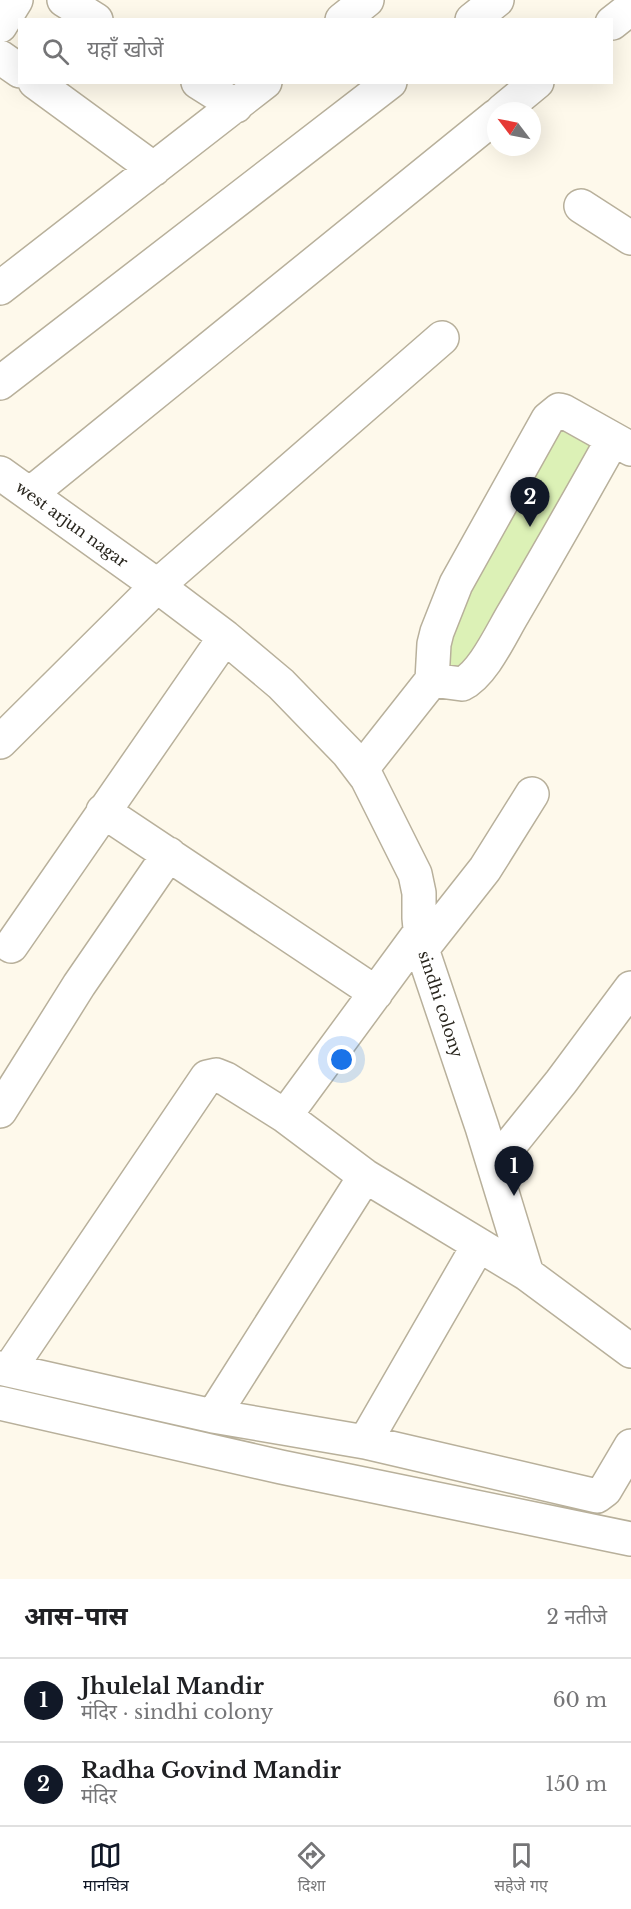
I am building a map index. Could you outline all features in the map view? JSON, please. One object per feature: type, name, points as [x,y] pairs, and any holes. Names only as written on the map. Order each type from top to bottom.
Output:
[{"type":"street","points":[[0,26],[16,0]]},
{"type":"street","points":[[64,0],[93,18]]},
{"type":"street","points":[[474,18],[497,0]]},
{"type":"street","points":[[613,22],[631,8]]},
{"type":"street","points":[[0,57],[18,70]]},
{"type":"street","points":[[38,84],[154,170]]},
{"type":"street","points":[[201,84],[236,106]]},
{"type":"street","points":[[0,288],[263,84]]},
{"type":"street","points":[[0,383],[387,84]]},
{"type":"street","points":[[513,102],[535,84]]},
{"type":"street","points":[[30,494],[487,123]]},
{"type":"street","points":[[581,206],[631,238]]},
{"type":"street","points":[[0,742],[150,581],[442,338]]},
{"type":"street","points":[[355,761],[432,680],[437,632],[456,584],[548,419],[559,410],[563,411],[622,444],[551,550],[486,660],[469,680],[462,684],[432,680]]},
{"type":"street","name":"west arjun nagar","points":[[0,473],[225,637]]},
{"type":"street","points":[[11,946],[225,637]]},
{"type":"street","name":"sindhi colony","points":[[225,637],[281,684],[355,761],[367,778],[415,874],[419,893],[421,940],[527,1274]]},
{"type":"street","points":[[285,1116],[376,993],[484,869],[532,794]]},
{"type":"street","points":[[104,811],[376,993]]},
{"type":"street","points":[[0,1111],[79,985],[169,854]]},
{"type":"street","points":[[494,1165],[561,1082],[631,988]]},
{"type":"street","points":[[631,1351],[527,1274],[365,1176],[285,1116],[216,1075],[207,1077],[4,1369],[213,1416],[365,1442],[597,1496],[605,1490],[631,1446]]},
{"type":"street","points":[[213,1416],[365,1176]]},
{"type":"street","points":[[365,1442],[478,1246]]},
{"type":"street","points":[[0,1403],[281,1467],[631,1539]]},
{"type":"green space","points":[[558,414],[619,446],[470,698],[415,659]]},
{"type":"place","name":"Radha Govind Mandir","points":[[530,527]]},
{"type":"place","name":"Jhulelal Mandir","points":[[514,1196]]}]
